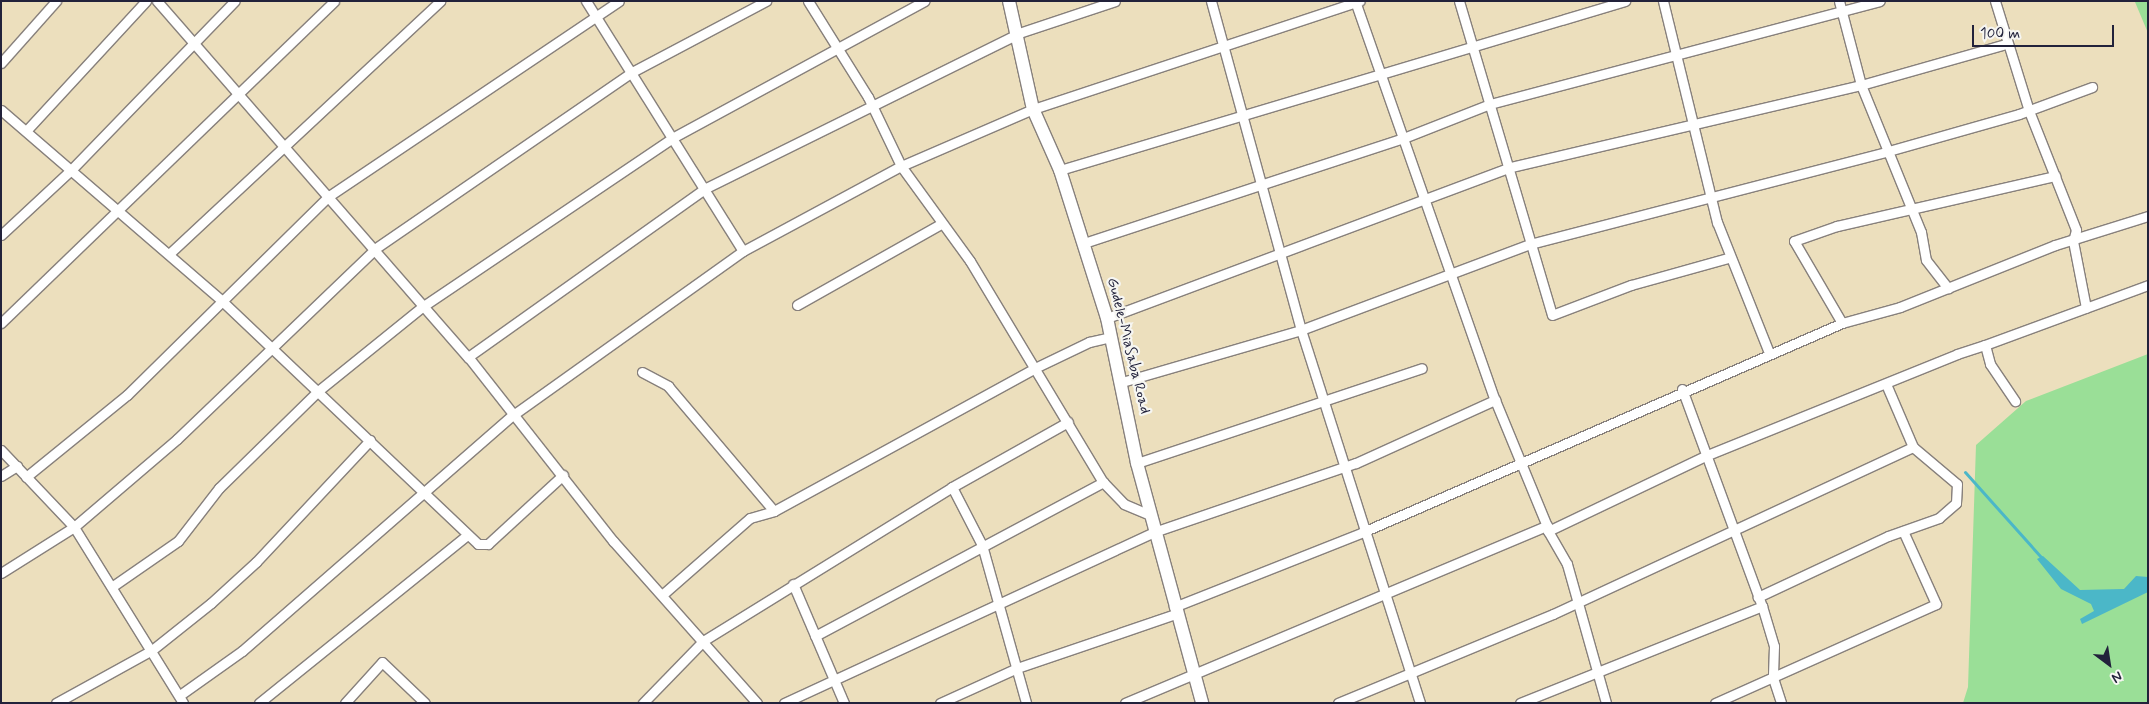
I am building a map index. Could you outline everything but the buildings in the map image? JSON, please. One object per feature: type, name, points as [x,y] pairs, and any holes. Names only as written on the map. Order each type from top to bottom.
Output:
[{"type":"street","points":[[1,63],[56,1]]},
{"type":"street","points":[[26,131],[146,1]]},
{"type":"street","points":[[157,1],[194,42],[234,94],[286,147],[376,248],[422,306],[468,357],[513,415],[662,595],[757,703]]},
{"type":"street","points":[[1,234],[71,170],[235,1]]},
{"type":"street","points":[[1,323],[119,211],[234,94],[334,1]]},
{"type":"street","points":[[168,254],[286,147],[440,1]]},
{"type":"street","points":[[586,1],[674,137],[743,251]]},
{"type":"street","points":[[26,477],[127,395],[221,300],[329,196],[594,16],[619,1]]},
{"type":"street","points":[[1,573],[74,527],[274,349],[376,248],[632,72],[766,1]]},
{"type":"street","points":[[808,1],[834,48],[872,105],[901,166],[1037,368],[1103,482],[1124,504],[1150,515]]},
{"type":"street","points":[[113,586],[186,533],[219,488],[318,391],[422,306],[674,137],[834,48],[925,1]]},
{"type":"street","name":"Gudele-MiaSaba Road","points":[[1009,1],[1019,33],[1032,109],[1060,170],[1107,318],[1122,382],[1137,463],[1154,532],[1202,703]]},
{"type":"street","points":[[468,357],[706,188],[1019,33],[1115,1]]},
{"type":"street","points":[[1211,1],[1301,330],[1363,532],[1420,703]]},
{"type":"street","points":[[1459,1],[1511,167],[1530,244],[1552,315],[1631,285],[1728,258]]},
{"type":"street","points":[[1060,170],[1472,44],[1625,1]]},
{"type":"street","points":[[1663,1],[1696,125],[1711,194],[1728,258],[1769,353]]},
{"type":"street","points":[[1839,1],[1861,85],[1885,152],[1921,232],[1926,260],[1948,288]]},
{"type":"street","points":[[1084,243],[1401,139],[1490,104],[1880,1]]},
{"type":"street","points":[[1995,1],[2006,44],[2028,111],[2076,230],[2073,241],[2086,308]]},
{"type":"street","points":[[1,450],[74,527],[113,586],[182,699],[242,651],[513,415],[743,251],[901,166],[1032,109],[1224,43],[1356,2],[1378,74],[1519,465],[1566,564],[1579,602],[1595,672],[1606,703]]},
{"type":"street","points":[[1107,318],[1511,167],[1861,85],[2006,44]]},
{"type":"street","points":[[1122,382],[1301,330],[1530,244],[1711,194],[1885,152],[2028,111],[2092,87]]},
{"type":"street","points":[[1,110],[221,300],[370,440],[466,536],[488,544],[563,475]]},
{"type":"street","points":[[1842,323],[1794,241],[1909,208],[2054,176]]},
{"type":"street","points":[[940,703],[1017,668],[1175,610],[1363,532],[1519,465],[1682,389],[1842,323],[1948,288],[2073,241],[2148,216]]},
{"type":"street","points":[[797,304],[941,224]]},
{"type":"street","points":[[1125,703],[1386,597],[1548,528],[1705,456],[1985,345],[2148,285]]},
{"type":"street","points":[[662,595],[750,518],[774,511],[1037,368],[1089,342],[1111,338]]},
{"type":"street","points":[[1985,345],[1990,364],[2015,401]]},
{"type":"street","points":[[1137,463],[1422,368]]},
{"type":"street","points":[[642,372],[668,386],[774,511]]},
{"type":"street","points":[[1520,703],[1760,601],[1903,531],[1940,518],[1958,496],[1957,484],[1913,447],[1886,384]]},
{"type":"street","points":[[1682,389],[1705,456],[1760,601],[1774,646],[1773,678],[1781,703]]},
{"type":"street","points":[[784,703],[1154,532],[1343,468],[1495,400]]},
{"type":"street","points":[[642,703],[703,641],[952,487],[1068,422]]},
{"type":"street","points":[[56,703],[152,650],[256,562],[370,440]]},
{"type":"street","points":[[1338,703],[1579,602],[1732,528],[1913,447]]},
{"type":"street","points":[[1,476],[16,466]]},
{"type":"street","points":[[815,636],[982,544],[1103,482]]},
{"type":"street","points":[[952,487],[982,544],[1026,703]]},
{"type":"street","points":[[1715,703],[1936,604],[1903,531]]},
{"type":"street","points":[[259,703],[466,536]]},
{"type":"street","points":[[793,584],[844,703]]},
{"type":"street","points":[[344,703],[382,662],[425,703]]},
{"type":"green space","points":[[2148,1],[2148,33],[2135,2]]},
{"type":"green space","points":[[2148,354],[2148,703],[1963,703],[1968,687],[1976,445],[2026,401]]},
{"type":"water","points":[[2043,556],[2080,590],[2124,589],[2136,576],[2148,577],[2148,592],[2082,624],[2080,619],[2094,611],[2091,604],[2061,589],[2037,559]]},
{"type":"waterway","points":[[1965,472],[2041,557]]},
{"type":"waterway","points":[[2148,492],[2148,504]]}]
